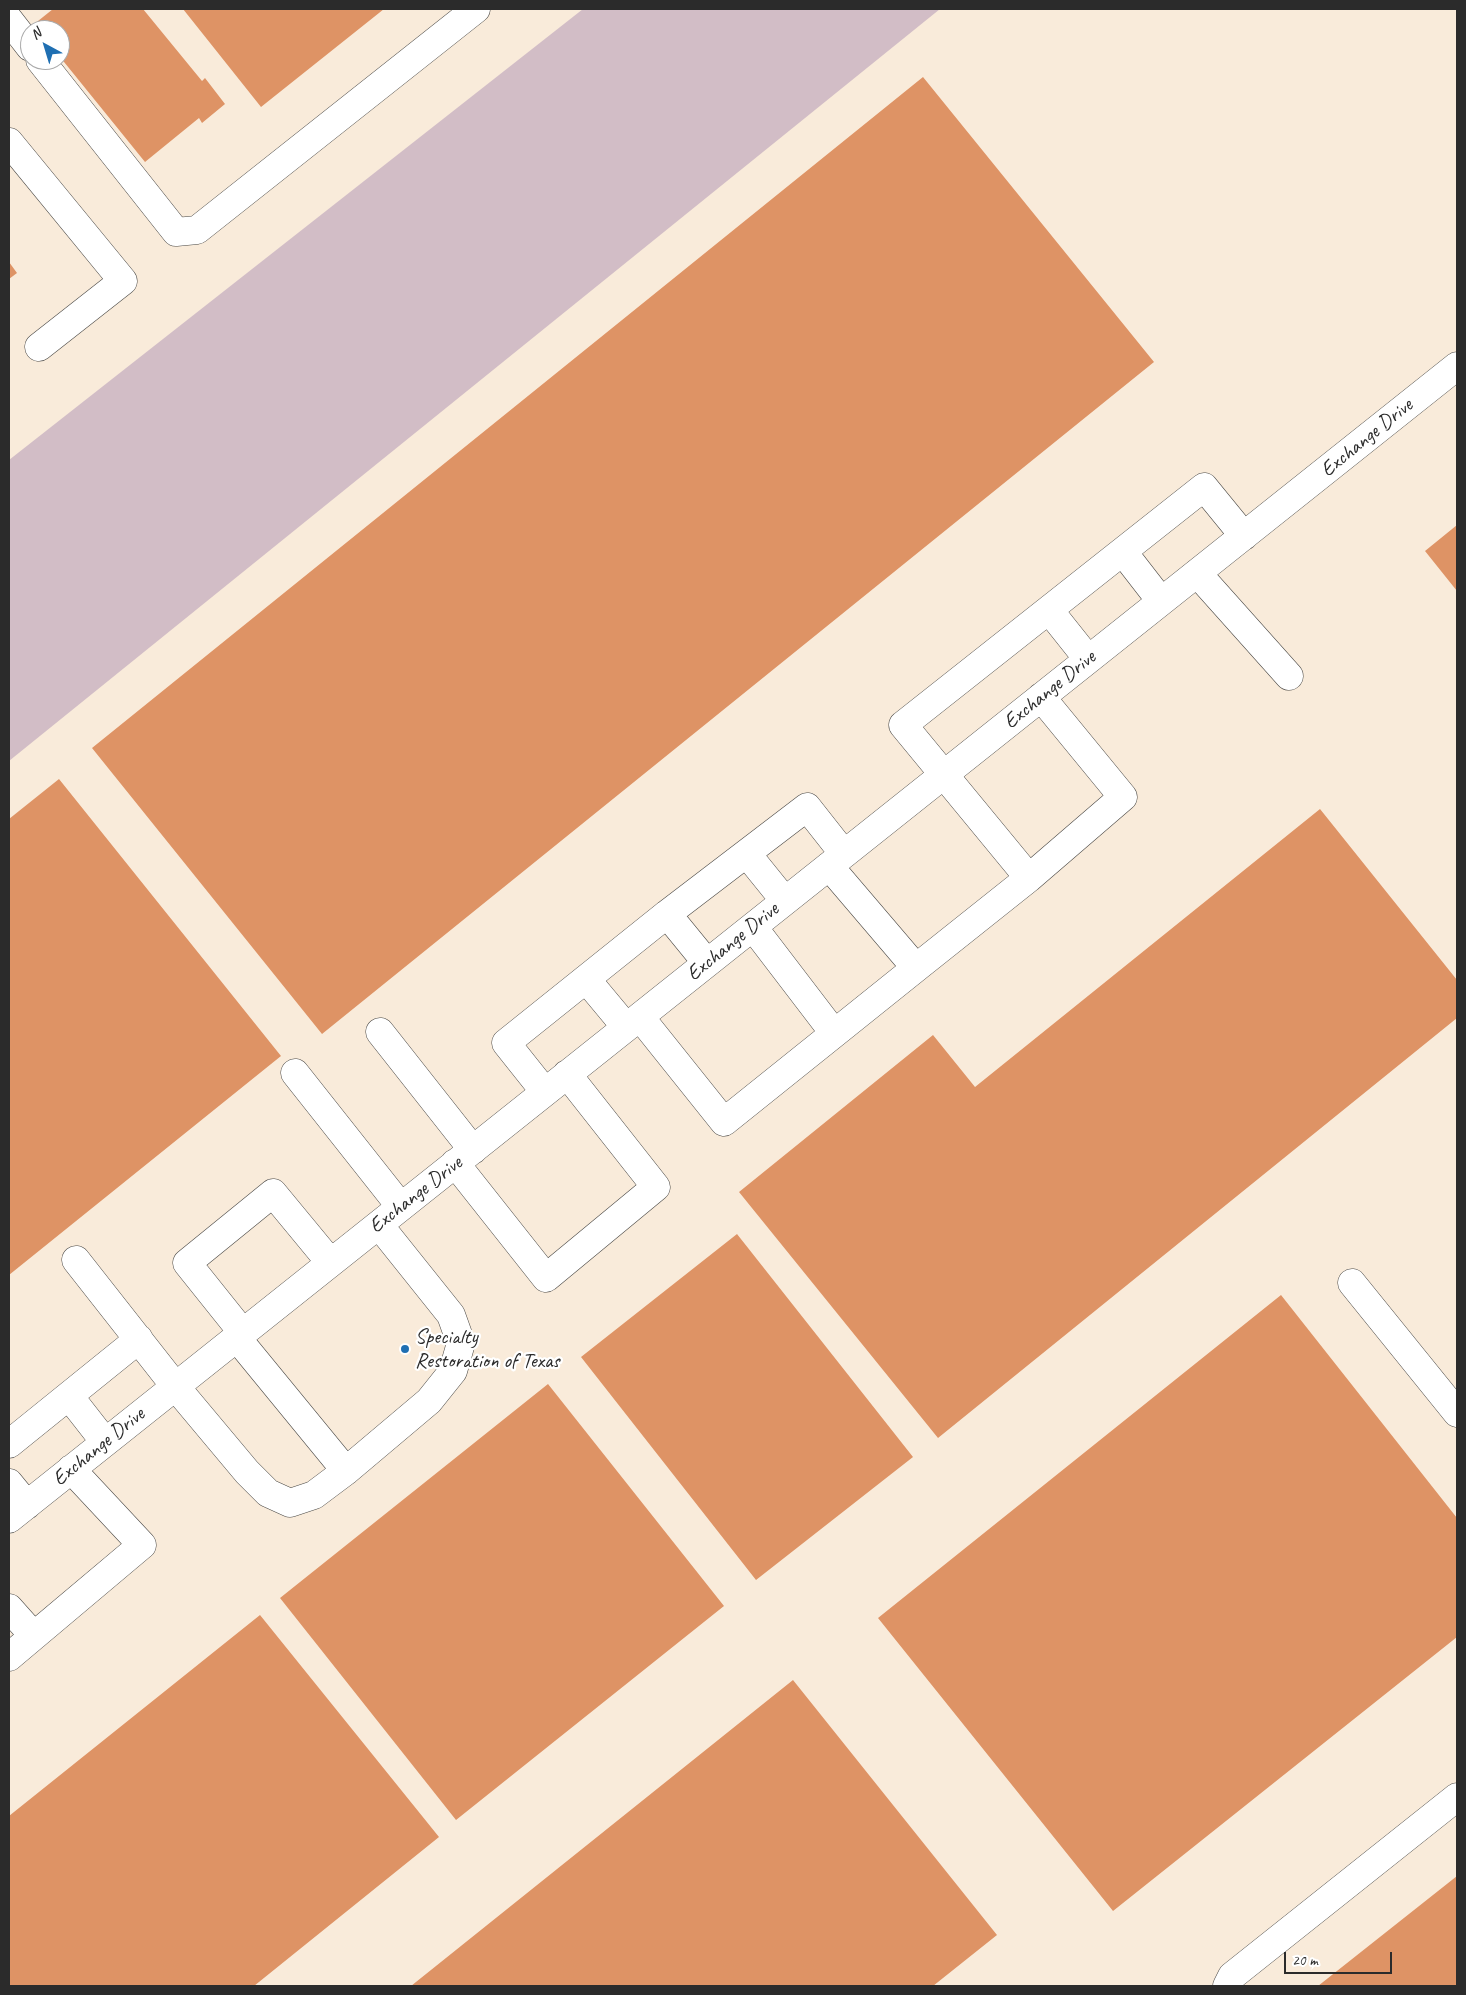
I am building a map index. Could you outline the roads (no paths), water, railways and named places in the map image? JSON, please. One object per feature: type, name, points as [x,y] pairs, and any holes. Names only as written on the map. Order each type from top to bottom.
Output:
[{"type":"street","points":[[48,70],[176,232],[197,230],[476,9]]},
{"type":"street","points":[[9,20],[20,34]]},
{"type":"street","points":[[9,142],[123,281],[39,346]]},
{"type":"street","name":"Exchange Drive","points":[[18,1512],[1457,366]]},
{"type":"street","points":[[1029,878],[903,725],[1204,487],[1244,536]]},
{"type":"street","points":[[1123,552],[1161,602]]},
{"type":"street","points":[[1197,573],[1289,676]]},
{"type":"street","points":[[1048,610],[1088,659]]},
{"type":"street","points":[[586,979],[633,1022],[724,1122],[1029,878],[1123,797],[1041,698]]},
{"type":"street","points":[[545,1092],[506,1043],[667,914],[808,807],[837,860],[916,968]]},
{"type":"street","points":[[748,854],[785,901]]},
{"type":"street","points":[[667,914],[707,963]]},
{"type":"street","points":[[753,927],[834,1033]]},
{"type":"street","points":[[380,1032],[546,1278],[656,1187],[567,1074]]},
{"type":"street","points":[[295,1074],[401,1207]]},
{"type":"street","points":[[330,1262],[273,1193],[187,1263],[240,1335],[346,1471]]},
{"type":"street","points":[[76,1260],[175,1386],[246,1472],[268,1493],[290,1503],[314,1495],[346,1471],[429,1401],[453,1371],[461,1344],[451,1315],[379,1224]]},
{"type":"street","points":[[1352,1283],[1457,1413]]},
{"type":"street","points":[[9,1444],[139,1339]]},
{"type":"street","points":[[69,1396],[105,1442]]},
{"type":"street","points":[[9,1657],[142,1545],[72,1469]]},
{"type":"street","points":[[9,1483],[18,1512]]},
{"type":"street","points":[[9,1608],[33,1635]]},
{"type":"street","points":[[1227,1986],[1232,1976],[1457,1797]]},
{"type":"place","name":"Specialty Restoration of Texas","points":[[405,1349]]}]
